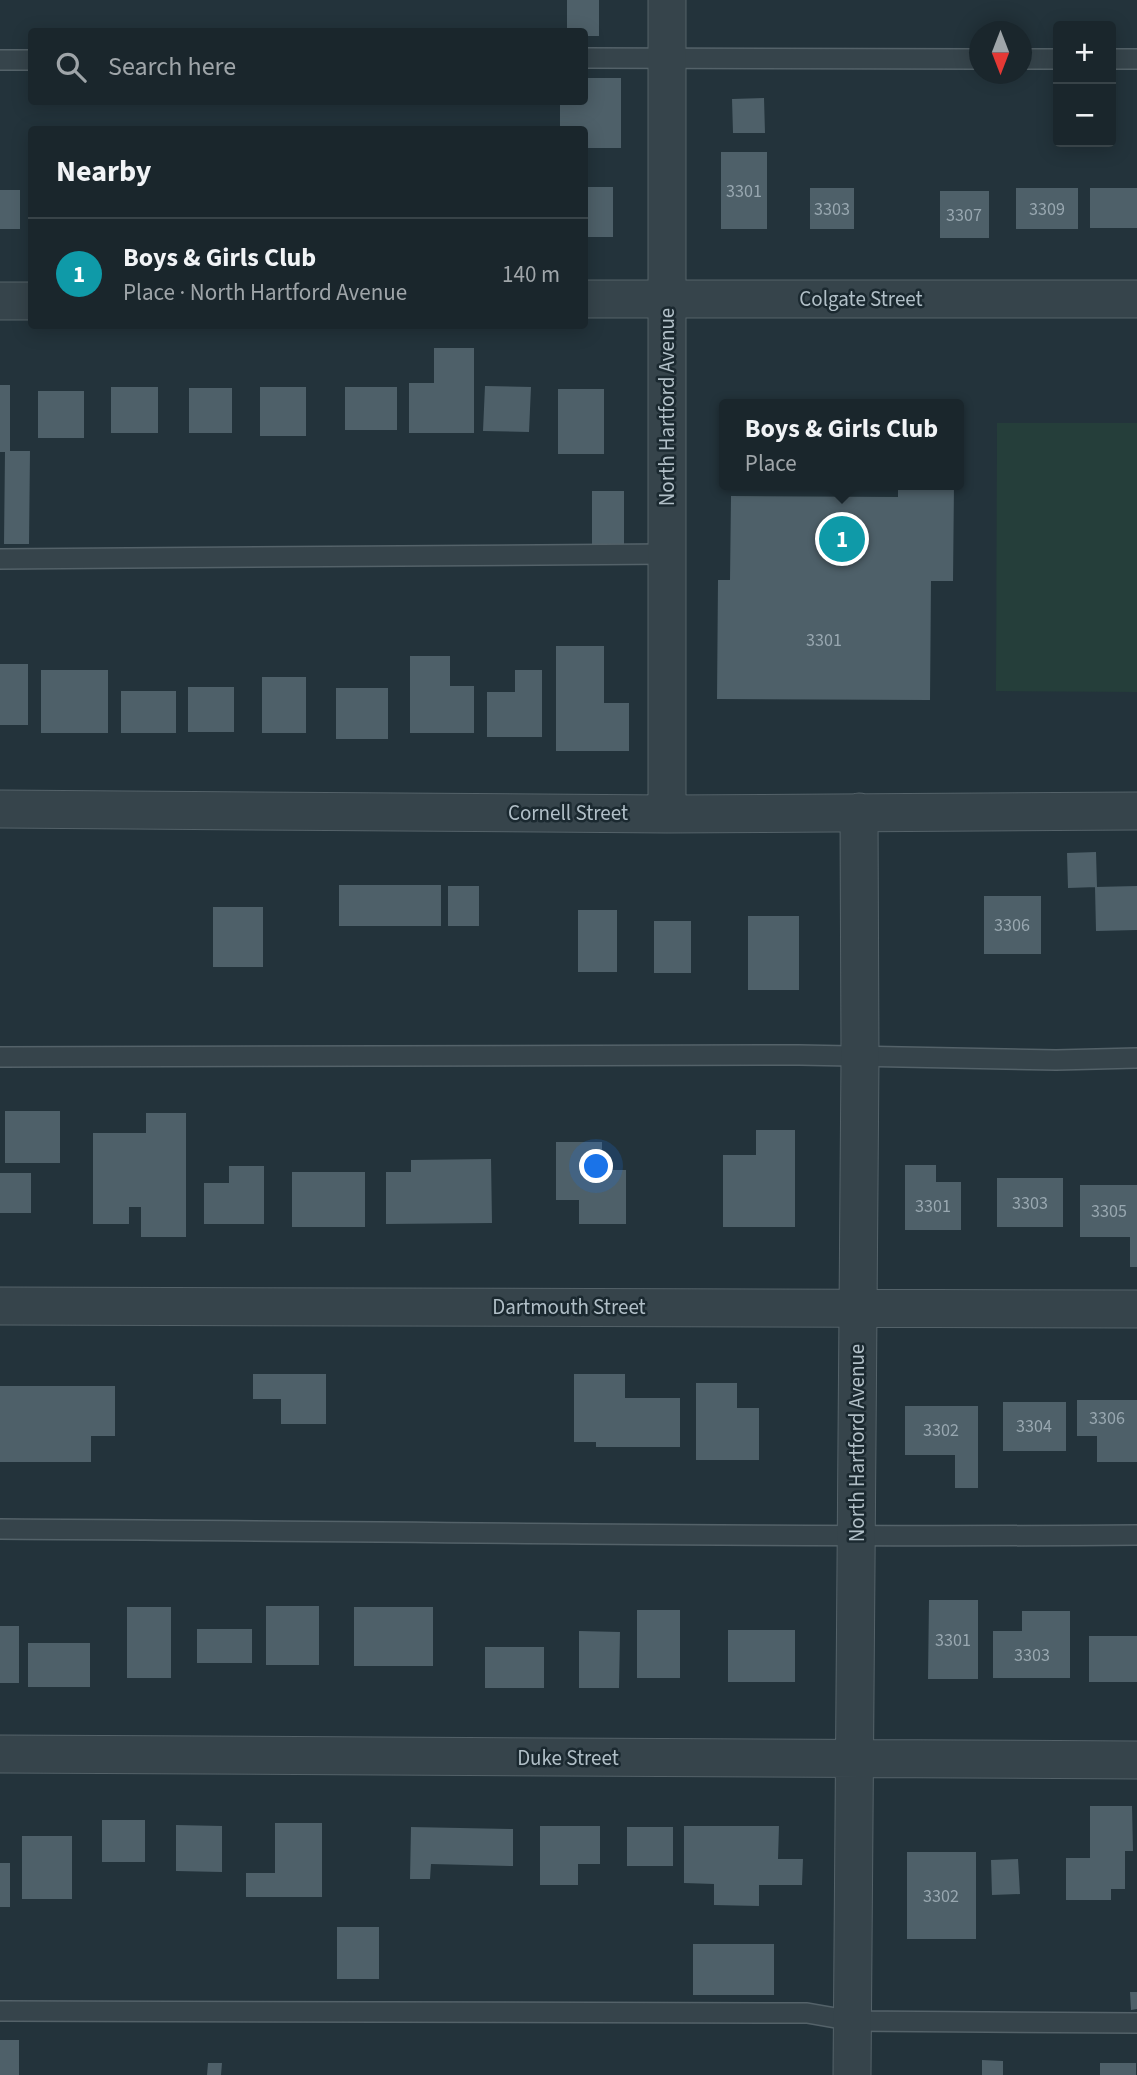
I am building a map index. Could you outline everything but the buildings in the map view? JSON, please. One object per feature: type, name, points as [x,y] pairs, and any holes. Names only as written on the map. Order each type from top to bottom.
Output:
[{"type":"street","name":"North Hartford Avenue","points":[[667,0],[667,814]]},
{"type":"street","name":"Colgate Street","points":[[588,299],[1137,299]]},
{"type":"street","points":[[0,301],[28,301]]},
{"type":"street","name":"Cornell Street","points":[[0,809],[667,814],[1137,811]]},
{"type":"street","name":"North Hartford Avenue","points":[[852,2075],[860,1058],[859,812]]},
{"type":"street","name":"Dartmouth Street","points":[[0,1306],[1137,1309]]},
{"type":"street","name":"Duke Street","points":[[0,1754],[1137,1760]]},
{"type":"lane","points":[[588,58],[969,59]]},
{"type":"lane","points":[[1032,59],[1053,59]]},
{"type":"lane","points":[[1116,59],[1137,59]]},
{"type":"lane","points":[[0,60],[28,60]]},
{"type":"lane","points":[[0,559],[667,554]]},
{"type":"lane","points":[[0,1057],[799,1055],[1056,1060],[1137,1058]]},
{"type":"lane","points":[[0,1530],[428,1531],[856,1537],[1137,1535]]},
{"type":"lane","points":[[0,2011],[807,2013],[853,2021],[1137,2023]]},
{"type":"green space","points":[[997,423],[1137,423],[1137,692],[996,691]]},
{"type":"place","name":"Boys & Girls Club","points":[[842,539]]}]
